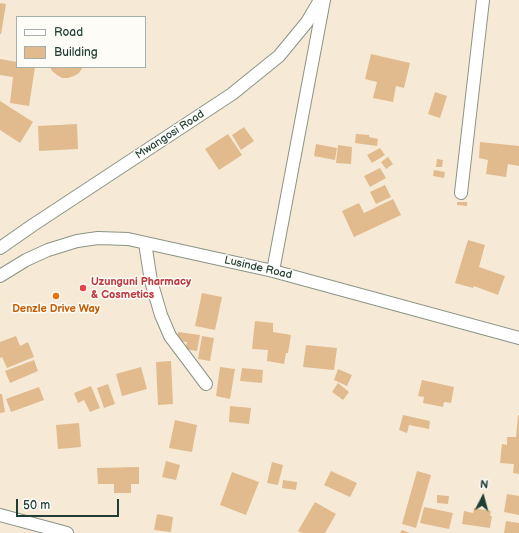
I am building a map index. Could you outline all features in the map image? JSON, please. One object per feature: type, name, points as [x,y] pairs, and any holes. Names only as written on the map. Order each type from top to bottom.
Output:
[{"type":"street","name":"Mwangosi Road","points":[[0,248],[32,225],[232,94],[279,56],[307,22],[320,0]]},
{"type":"street","points":[[273,271],[324,0]]},
{"type":"street","points":[[461,193],[483,0]]},
{"type":"street","name":"Lusinde Road","points":[[0,276],[26,260],[48,250],[76,241],[98,238],[128,239],[273,271],[519,338]]},
{"type":"street","points":[[145,243],[151,281],[170,336],[206,384]]},
{"type":"street","points":[[0,515],[67,533]]},
{"type":"building","points":[[0,3],[6,4],[1,34],[0,34]]},
{"type":"building","points":[[371,54],[410,63],[404,88],[396,86],[393,102],[373,98],[377,82],[365,79]]},
{"type":"building","points":[[0,59],[16,62],[16,68],[35,68],[29,106],[10,103],[13,77],[0,75]]},
{"type":"building","points":[[50,68],[82,68],[79,73],[68,78],[62,78],[52,71]]},
{"type":"building","points":[[435,92],[447,96],[440,118],[428,114]]},
{"type":"building","points":[[0,101],[33,122],[20,143],[0,130]]},
{"type":"building","points":[[77,124],[78,149],[39,151],[38,126]]},
{"type":"building","points":[[244,127],[254,141],[241,150],[232,135]]},
{"type":"building","points":[[228,134],[242,155],[219,170],[205,149]]},
{"type":"building","points":[[356,134],[369,135],[369,137],[378,139],[377,146],[355,143]]},
{"type":"building","points":[[480,142],[519,146],[519,166],[508,164],[506,177],[486,174],[488,160],[479,158]]},
{"type":"building","points":[[316,144],[337,148],[335,160],[314,156]]},
{"type":"building","points":[[338,145],[352,147],[351,164],[336,163]]},
{"type":"building","points":[[380,148],[385,155],[372,163],[367,155]]},
{"type":"building","points":[[388,157],[393,164],[386,169],[381,162]]},
{"type":"building","points":[[437,159],[443,160],[442,167],[436,167]]},
{"type":"building","points":[[380,168],[386,178],[370,187],[364,176]]},
{"type":"building","points":[[434,170],[445,172],[444,178],[433,176]]},
{"type":"building","points":[[385,185],[391,197],[376,204],[370,192]]},
{"type":"building","points":[[393,199],[401,215],[354,237],[342,211],[359,203],[364,213]]},
{"type":"building","points":[[457,202],[467,202],[467,206],[457,205]]},
{"type":"building","points":[[468,240],[485,245],[479,267],[505,276],[498,295],[474,286],[473,288],[455,283]]},
{"type":"building","points":[[202,293],[222,297],[215,330],[195,326]]},
{"type":"building","points":[[255,321],[273,323],[273,332],[291,335],[288,353],[286,353],[284,364],[267,361],[268,350],[252,349]]},
{"type":"building","points":[[178,332],[200,335],[197,351],[185,349],[187,342],[177,341]]},
{"type":"building","points":[[16,336],[20,346],[28,342],[34,357],[7,368],[2,357],[0,358],[0,342]]},
{"type":"building","points":[[202,336],[214,338],[210,361],[198,359]]},
{"type":"building","points":[[306,345],[337,348],[334,370],[303,367]]},
{"type":"building","points":[[34,360],[38,371],[10,383],[5,371]]},
{"type":"building","points":[[171,361],[173,404],[158,405],[156,362]]},
{"type":"building","points":[[141,367],[147,389],[122,396],[116,374]]},
{"type":"building","points":[[220,367],[235,369],[230,399],[216,396]]},
{"type":"building","points":[[242,368],[263,370],[262,383],[240,381]]},
{"type":"building","points":[[338,369],[352,375],[347,386],[334,380]]},
{"type":"building","points":[[422,380],[454,387],[451,403],[444,402],[443,407],[423,403],[424,397],[418,396]]},
{"type":"building","points":[[338,383],[349,392],[343,400],[332,392]]},
{"type":"building","points":[[108,384],[115,404],[104,408],[97,388]]},
{"type":"building","points":[[91,386],[100,408],[90,412],[84,400],[78,403],[74,393]]},
{"type":"building","points":[[39,387],[44,400],[11,412],[6,399]]},
{"type":"building","points":[[0,394],[2,394],[5,412],[0,413]]},
{"type":"building","points":[[230,406],[251,408],[249,424],[229,422]]},
{"type":"building","points":[[403,415],[430,421],[429,429],[409,425],[407,433],[399,430]]},
{"type":"building","points":[[518,415],[519,474],[513,473],[514,464],[500,463],[502,444],[507,445],[507,437],[516,437]]},
{"type":"building","points":[[175,420],[197,425],[192,452],[169,448]]},
{"type":"building","points":[[79,423],[81,447],[58,449],[56,425]]},
{"type":"building","points":[[166,461],[180,465],[176,480],[162,477]]},
{"type":"building","points":[[272,462],[283,465],[278,485],[267,483]]},
{"type":"building","points":[[139,467],[139,484],[131,484],[131,493],[114,493],[114,484],[98,484],[97,468]]},
{"type":"building","points":[[331,471],[357,483],[350,497],[324,485]]},
{"type":"building","points":[[417,471],[431,475],[416,528],[402,524]]},
{"type":"building","points":[[232,472],[259,482],[246,515],[220,505]]},
{"type":"building","points":[[283,480],[297,482],[296,490],[282,488]]},
{"type":"building","points":[[507,494],[519,496],[519,515],[504,512]]},
{"type":"building","points":[[437,495],[449,496],[448,504],[437,503]]},
{"type":"building","points":[[315,502],[336,514],[325,533],[302,533],[298,531]]},
{"type":"building","points":[[424,507],[453,513],[449,529],[420,523]]},
{"type":"building","points":[[474,508],[491,511],[490,516],[492,516],[490,528],[462,524],[464,511],[473,513]]},
{"type":"building","points":[[157,514],[173,517],[171,532],[154,530]]},
{"type":"building","points":[[506,521],[519,523],[519,533],[504,533]]},
{"type":"building","points":[[402,530],[410,533],[400,533]]},
{"type":"place","name":"Uzunguni Pharmacy & Cosmetics","points":[[83,288]]},
{"type":"place","name":"Denzle Drive Way","points":[[56,296]]}]
